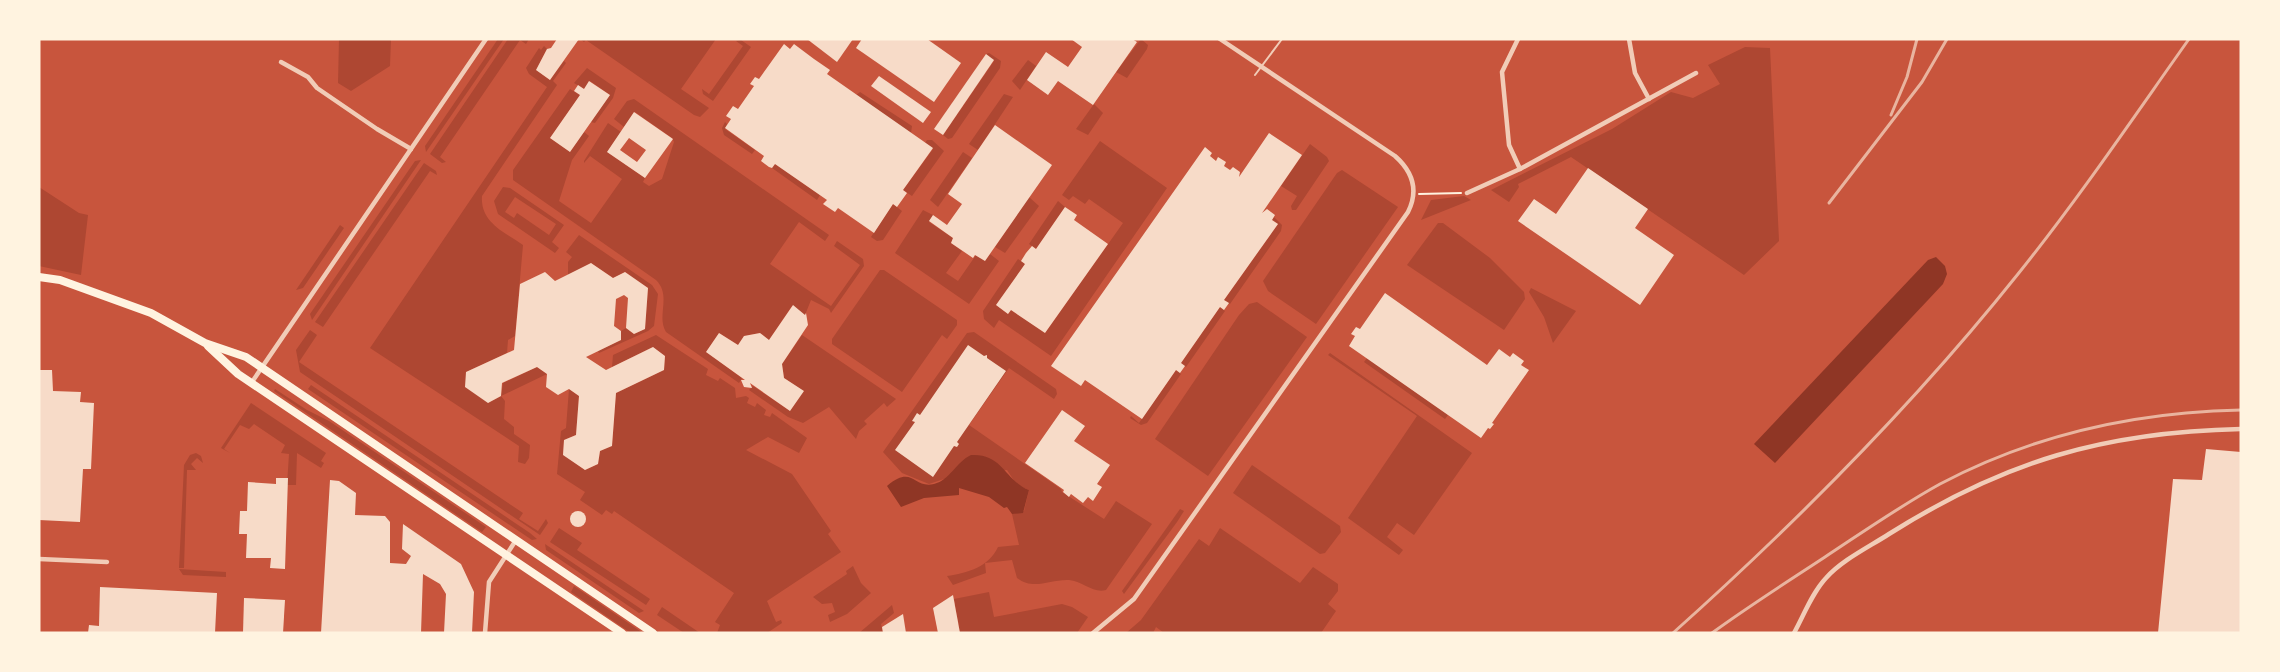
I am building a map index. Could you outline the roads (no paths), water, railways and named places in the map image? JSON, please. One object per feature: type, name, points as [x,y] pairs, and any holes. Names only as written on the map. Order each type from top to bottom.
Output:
[{"type":"main road","points":[[39,277],[60,280],[151,313],[205,343],[246,357],[653,633]]},
{"type":"main road","points":[[205,343],[238,374],[622,633]]},
{"type":"street","points":[[252,382],[486,39]]},
{"type":"street","points":[[1093,633],[1134,599],[1407,212],[1414,195],[1412,176],[1406,166],[1395,156],[1220,39]]},
{"type":"street","points":[[1518,39],[1502,72],[1509,145],[1521,169]]},
{"type":"street","points":[[1629,39],[1635,73],[1649,99]]},
{"type":"street","points":[[281,62],[308,77],[317,88],[411,149]]},
{"type":"street","points":[[1467,193],[1521,169],[1696,73]]},
{"type":"street","points":[[1794,633],[1819,586],[1835,570],[1920,515],[1980,483],[2041,459],[2098,443],[2174,431],[2241,429]]},
{"type":"street","points":[[485,633],[489,582],[516,540]]},
{"type":"street","points":[[39,559],[106,562]]},
{"type":"lane","points":[[1255,75],[1282,39]]},
{"type":"railway","points":[[1891,115],[1907,77],[1917,39]]},
{"type":"railway","points":[[1829,203],[1922,82],[1947,39]]},
{"type":"railway","points":[[1673,633],[1809,505],[1896,415],[1979,322],[2063,216],[2189,39]]},
{"type":"railway","points":[[1712,633],[1896,510],[1940,484],[1975,467],[2012,452],[2086,429],[2163,416],[2241,410]]}]
